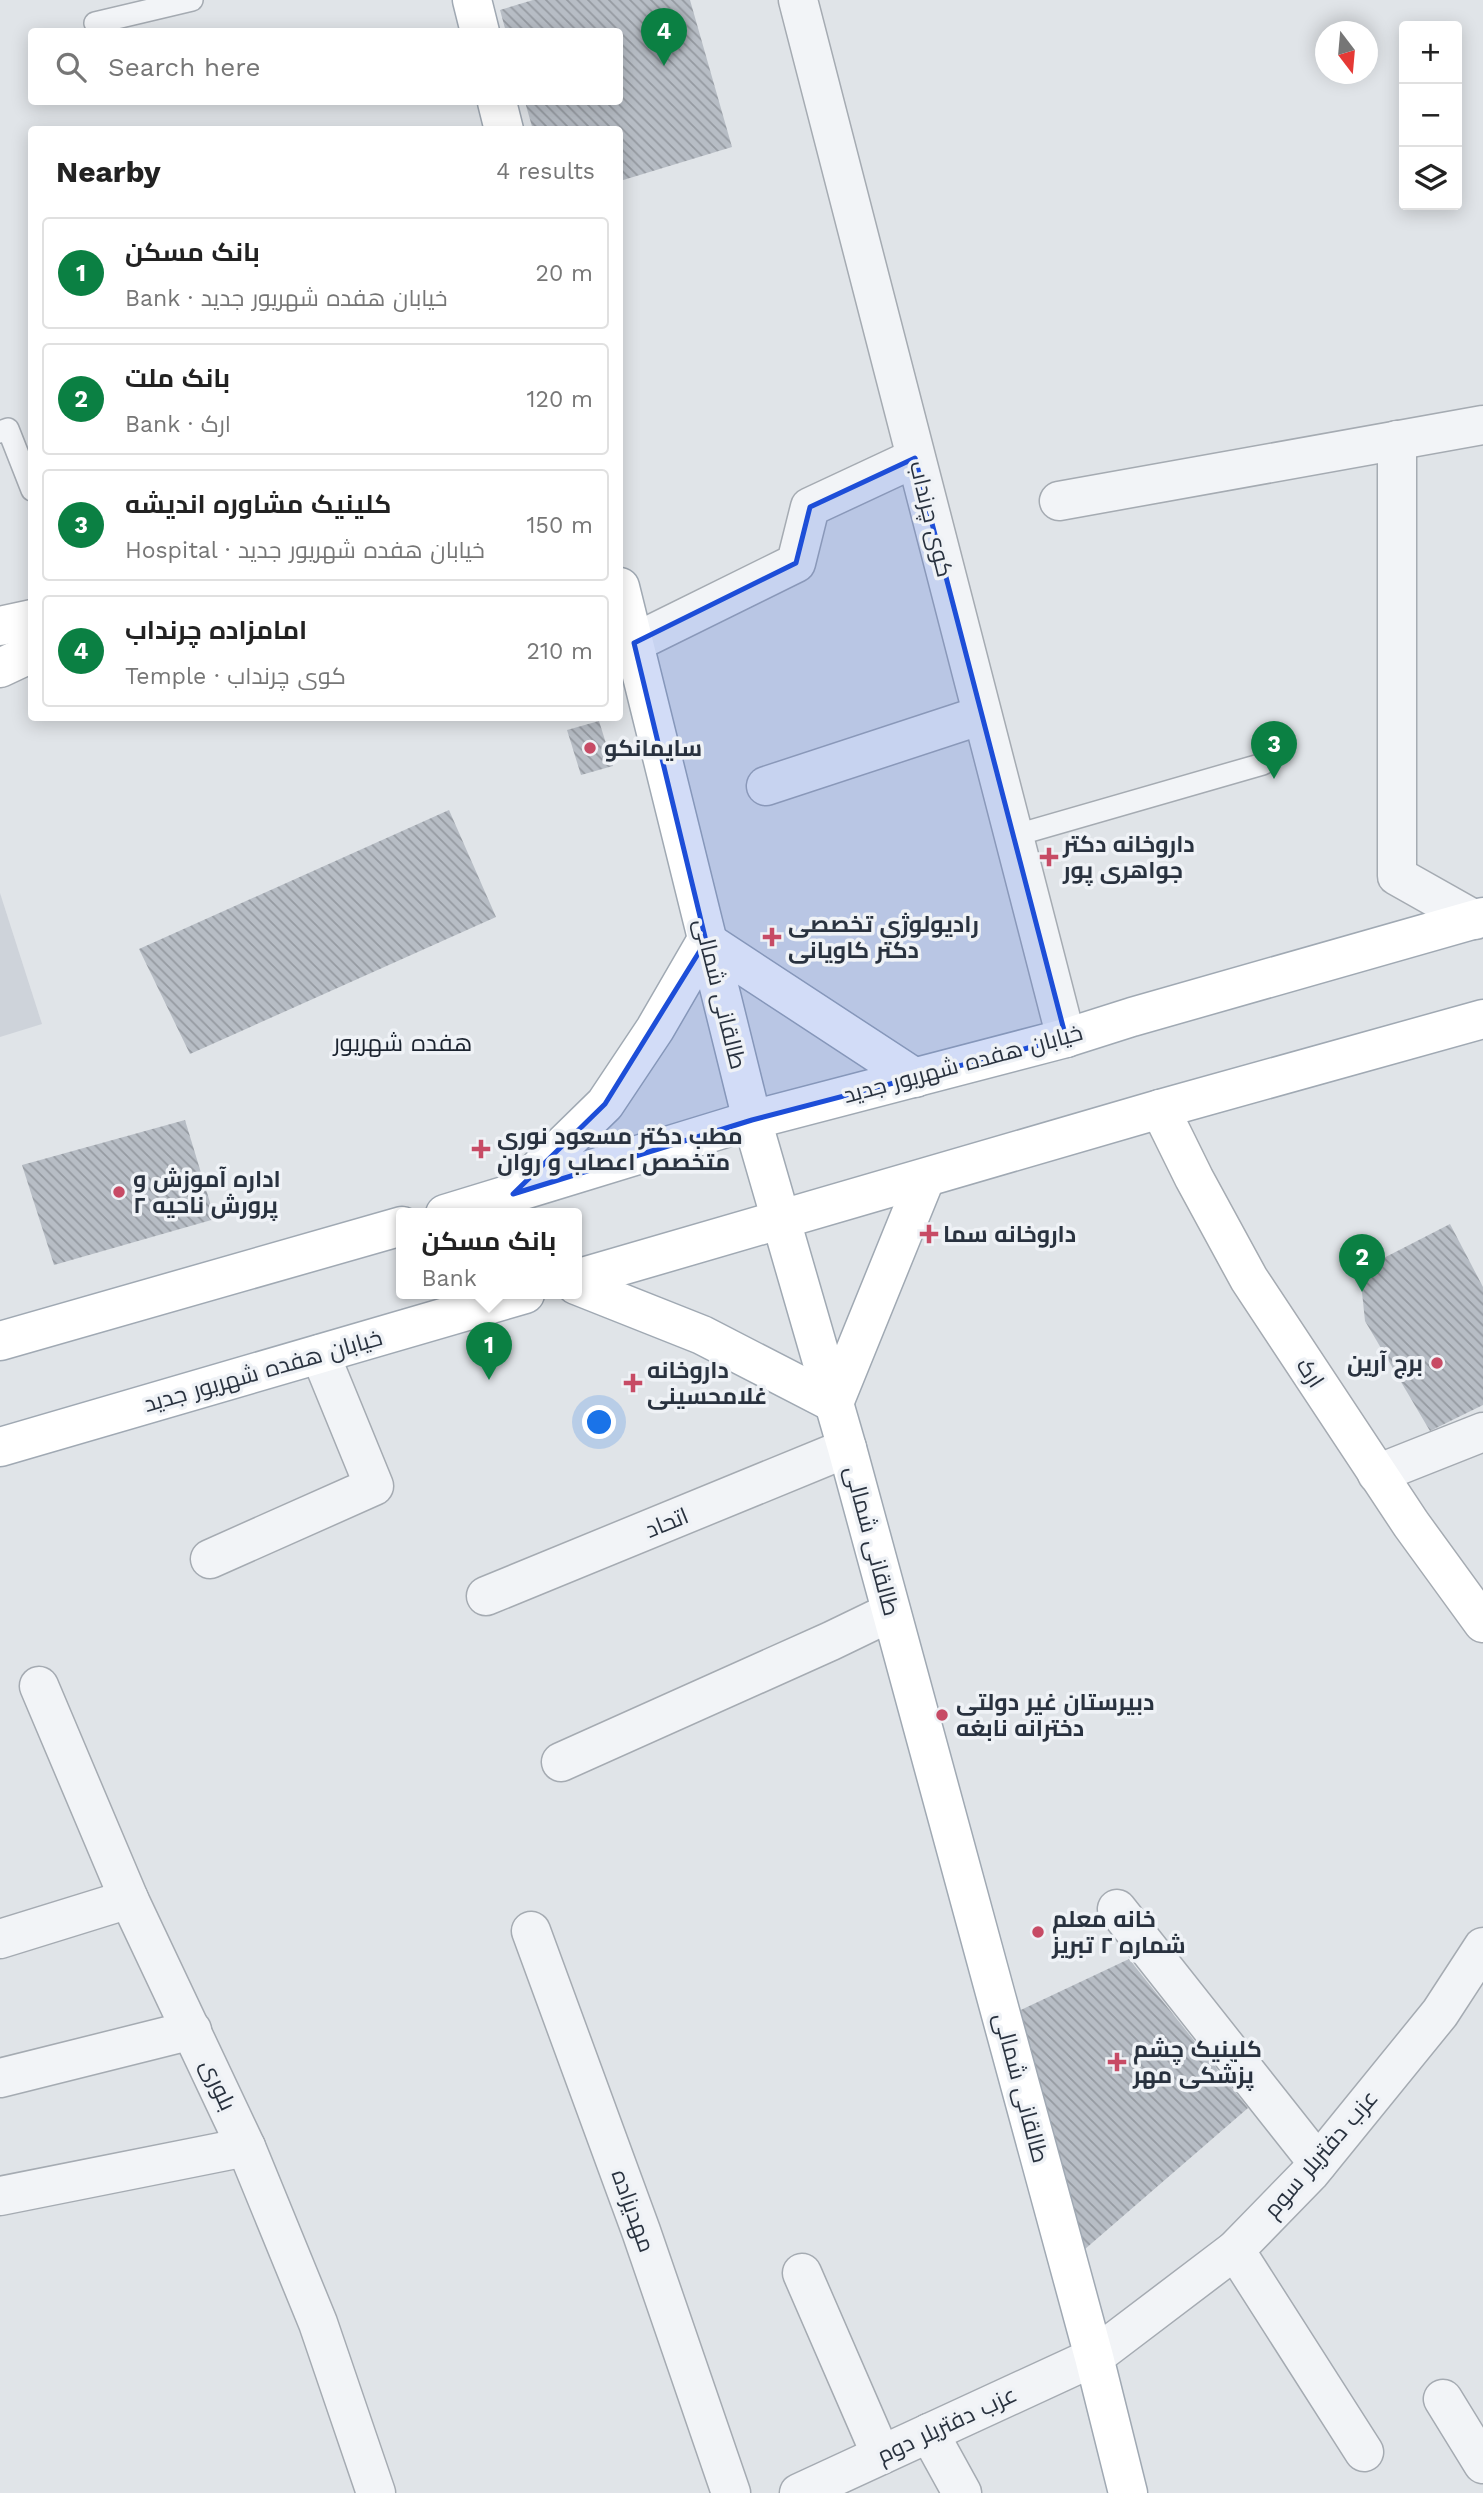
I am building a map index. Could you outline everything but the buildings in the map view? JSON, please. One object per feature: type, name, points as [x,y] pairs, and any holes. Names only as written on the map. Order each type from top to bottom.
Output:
[{"type":"main road","points":[[472,0],[479,28]]},
{"type":"main road","points":[[498,105],[503,126]]},
{"type":"main road","name":"طالقانی شمالی","points":[[623,598],[752,1120],[847,1448],[1094,2357],[1128,2493]]},
{"type":"main road","points":[[0,626],[28,620]]},
{"type":"main road","points":[[0,667],[28,655]]},
{"type":"main road","name":"خیابان هفده شهریور جدید","points":[[465,1208],[752,1120],[1066,1038],[1479,919]]},
{"type":"main road","points":[[513,1194],[605,1104],[655,1028],[706,941],[915,1078]]},
{"type":"main road","points":[[582,1277],[1160,1109],[1483,1019]]},
{"type":"main road","name":"ارک","points":[[1160,1109],[1249,1279],[1377,1474],[1483,1623]]},
{"type":"main road","points":[[582,1287],[702,1335],[834,1403],[925,1179]]},
{"type":"main road","points":[[0,1341],[396,1227]]},
{"type":"main road","name":"خیابان هفده شهریور جدید","points":[[0,1447],[508,1299]]},
{"type":"street","name":"کوی چرنداب","points":[[790,4],[915,458],[1066,1038]]},
{"type":"street","points":[[1059,501],[1483,425]]},
{"type":"street","points":[[1397,440],[1397,876],[1479,919]]},
{"type":"street","points":[[635,643],[796,563],[810,507],[915,458]]},
{"type":"street","points":[[766,786],[982,715]]},
{"type":"street","points":[[211,1559],[374,1486],[320,1354]]},
{"type":"street","points":[[1377,1474],[1483,1432]]},
{"type":"street","name":"اتحاد","points":[[486,1596],[847,1448]]},
{"type":"street","points":[[561,1762],[891,1612]]},
{"type":"street","name":"بلوری","points":[[39,1686],[129,1899],[246,2147],[318,2323],[376,2493]]},
{"type":"street","points":[[0,1939],[129,1899]]},
{"type":"street","points":[[1117,1909],[1318,2163]]},
{"type":"street","name":"مهدیزاده","points":[[531,1930],[658,2280],[731,2493]]},
{"type":"street","name":"عزب دفتریلر سوم","points":[[1094,2357],[1235,2250],[1318,2163],[1440,2013],[1483,1947]]},
{"type":"street","points":[[0,2078],[192,2030]]},
{"type":"street","points":[[0,2196],[246,2147]]},
{"type":"street","points":[[1235,2250],[1364,2452]]},
{"type":"street","points":[[802,2273],[881,2455]]},
{"type":"street","name":"عزب دفتریلر دوم","points":[[799,2493],[1094,2357]]},
{"type":"street","points":[[1443,2399],[1483,2464]]},
{"type":"street","points":[[929,2433],[962,2493]]},
{"type":"lane","points":[[95,23],[192,0]]},
{"type":"lane","points":[[0,432],[8,429],[28,480]]},
{"type":"lane","points":[[1013,836],[1263,764]]},
{"type":"highlighted area","points":[[915,458],[1066,1038],[752,1120],[513,1194],[605,1104],[706,941],[634,643],[796,563],[810,507]]},
{"type":"shaded area","points":[[0,893],[42,1024],[0,1037]]},
{"type":"place","name":"امامزاده چرنداب","points":[[664,66]]},
{"type":"place","name":"سایمانکو","points":[[590,748]]},
{"type":"place","name":"کلینیک مشاوره اندیشه","points":[[1274,779]]},
{"type":"place","name":"داروخانه دکتر جواهری پور","points":[[1049,857]]},
{"type":"place","name":"رادیولوژی تخصصی دکتر کاویانی","points":[[772,937]]},
{"type":"place","name":"مطب دکتر مسعود نوری متخصص اعصاب و روان","points":[[481,1149]]},
{"type":"place","name":"اداره آموزش و پرورش ناحیه ۲","points":[[119,1192]]},
{"type":"place","name":"داروخانه سما","points":[[929,1234]]},
{"type":"place","name":"بانک ملت","points":[[1362,1292]]},
{"type":"place","name":"برج آرین","points":[[1437,1363]]},
{"type":"place","name":"بانک مسکن","points":[[489,1380]]},
{"type":"place","name":"داروخانه غلامحسینی","points":[[633,1383]]},
{"type":"place","name":"دبیرستان غیر دولتی دخترانه نابغه","points":[[942,1715]]},
{"type":"place","name":"خانه معلم شماره ۲ تبریز","points":[[1038,1932]]},
{"type":"place","name":"کلینیک چشم پزشکی مهر","points":[[1117,2062]]},
{"type":"district","name":"هفده شهریور","points":[[403,1043]]}]
